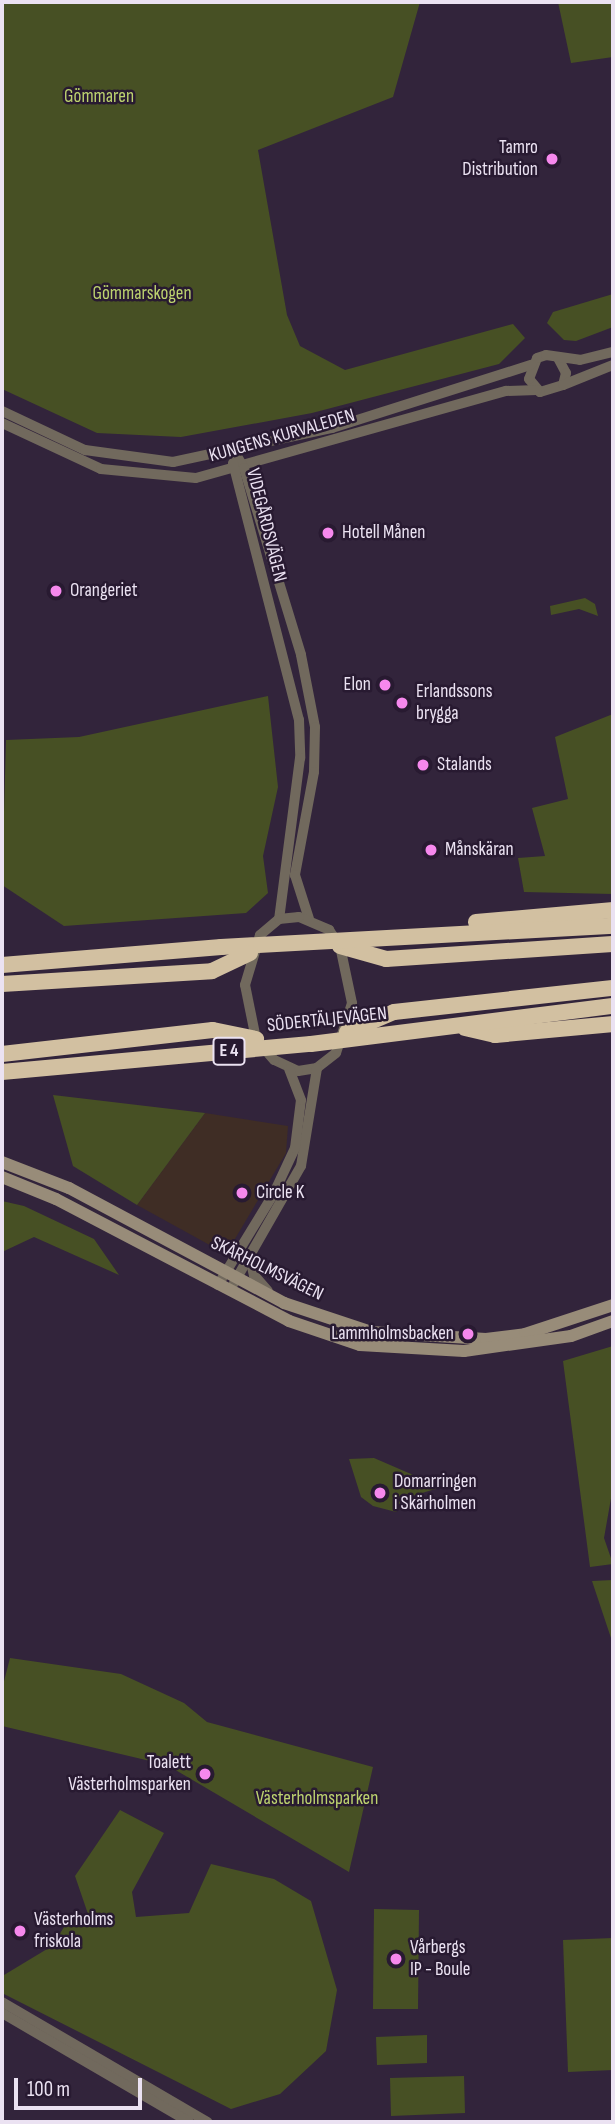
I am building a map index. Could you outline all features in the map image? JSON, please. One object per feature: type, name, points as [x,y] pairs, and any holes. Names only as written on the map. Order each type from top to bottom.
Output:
[{"type":"highway","points":[[361,939],[414,928],[613,910]]},
{"type":"highway","points":[[2,965],[361,939],[613,926]]},
{"type":"highway","points":[[340,946],[387,959],[613,944]]},
{"type":"highway","points":[[2,984],[92,981],[212,971],[250,953]]},
{"type":"highway","points":[[347,1032],[376,1016],[613,988]]},
{"type":"highway","name":"SÖDERTÄLJEVÄGEN","points":[[2,1072],[455,1026],[613,1006]]},
{"type":"highway","points":[[455,1026],[495,1035],[613,1024]]},
{"type":"highway","points":[[2,1054],[104,1039],[213,1030],[256,1039]]},
{"type":"main road","name":"SKÄRHOLMSVÄGEN","points":[[2,1162],[69,1188],[284,1303],[345,1325],[406,1337],[486,1339],[548,1333],[613,1305]]},
{"type":"main road","name":"SKÄRHOLMSVÄGEN","points":[[2,1177],[56,1199],[304,1328],[381,1349],[464,1351],[613,1321]]},
{"type":"street","points":[[613,352],[558,358],[541,356],[531,365],[529,379],[537,390],[552,393],[563,385],[613,365]]},
{"type":"street","points":[[558,358],[566,373],[563,385]]},
{"type":"street","name":"KUNGENS KURVALEDEN","points":[[2,411],[68,444],[131,460],[173,461],[234,451],[373,416],[531,365]]},
{"type":"street","name":"KUNGENS KURVALEDEN","points":[[2,423],[110,471],[175,478],[238,469],[473,400],[537,390]]},
{"type":"street","name":"VIDEGÅRDSVÄGEN","points":[[234,451],[299,720],[300,758],[280,916]]},
{"type":"street","name":"VIDEGÅRDSVÄGEN","points":[[238,469],[301,655],[315,727],[314,772],[295,874],[308,916]]},
{"type":"street","points":[[224,1288],[295,1148],[300,1100],[289,1069],[256,1039],[245,999],[250,953],[280,916],[308,916],[329,930],[340,946],[352,989],[347,1032],[336,1053],[317,1068],[289,1069]]},
{"type":"street","points":[[232,1274],[249,1254],[301,1166],[317,1068]]},
{"type":"street","points":[[249,1254],[259,1283],[284,1303]]},
{"type":"street","points":[[2,2002],[207,2122]]},
{"type":"street","points":[[2,2013],[188,2122]]},
{"type":"shaded area","points":[[205,1113],[288,1126],[286,1153],[226,1254],[137,1205]]},
{"type":"green space","name":"Gömmarskogen","points":[[2,2],[420,2],[393,97],[258,150],[287,315],[300,346],[345,370],[513,324],[525,338],[499,364],[312,413],[181,437],[97,433],[2,389]]},
{"type":"green space","points":[[558,2],[613,2],[613,57],[571,63]]},
{"type":"green space","points":[[613,294],[613,327],[576,341],[564,340],[547,323],[553,312]]},
{"type":"green space","points":[[585,598],[595,604],[598,616],[579,609],[551,615],[550,606]]},
{"type":"green space","points":[[268,696],[278,787],[263,856],[268,893],[246,913],[64,926],[2,885],[6,740],[79,737]]},
{"type":"green space","points":[[613,714],[613,894],[524,892],[518,858],[545,856],[532,808],[568,799],[555,737]]},
{"type":"green space","points":[[53,1095],[205,1113],[137,1205],[73,1166]]},
{"type":"green space","points":[[2,1201],[24,1206],[94,1239],[119,1275],[34,1237],[2,1252]]},
{"type":"green space","points":[[613,1346],[613,1487],[604,1538],[613,1564],[590,1567],[563,1361]]},
{"type":"green space","points":[[374,1458],[442,1487],[412,1496],[396,1512],[373,1506],[361,1497],[349,1459]]},
{"type":"green space","points":[[613,1580],[613,1644],[592,1581]]},
{"type":"green space","name":"Västerholmsparken","points":[[10,1658],[121,1674],[184,1703],[207,1722],[373,1767],[349,1872],[167,1765],[2,1726],[2,1689]]},
{"type":"green space","points":[[120,1810],[164,1833],[132,1892],[136,1917],[189,1913],[211,1864],[274,1879],[311,1901],[337,1990],[326,2051],[280,2094],[231,2109],[2,1993],[4,1975],[52,1946],[66,1924],[88,1914],[75,1876]]},
{"type":"green space","name":"Vårbergs IP - Boule","points":[[374,1909],[419,1910],[418,2009],[373,2009]]},
{"type":"green space","points":[[613,1938],[613,2070],[568,2072],[563,1940]]},
{"type":"green space","points":[[427,2035],[427,2063],[377,2065],[376,2037]]},
{"type":"green space","points":[[464,2076],[465,2113],[391,2116],[390,2078]]},
{"type":"place","name":"Tamro Distribution","points":[[552,159]]},
{"type":"place","name":"Hotell Månen","points":[[328,533]]},
{"type":"place","name":"Orangeriet","points":[[56,591]]},
{"type":"place","name":"Elon","points":[[385,685]]},
{"type":"place","name":"Erlandssons brygga","points":[[402,703]]},
{"type":"place","name":"Stalands","points":[[423,765]]},
{"type":"place","name":"Månskäran","points":[[431,850]]},
{"type":"place","name":"Circle K","points":[[242,1193]]},
{"type":"place","name":"Lammholmsbacken","points":[[468,1334]]},
{"type":"place","name":"Domarringen i Skärholmen","points":[[380,1493]]},
{"type":"place","name":"Toalett Västerholmsparken","points":[[205,1774]]},
{"type":"place","name":"Västerholms friskola","points":[[20,1931]]},
{"type":"place","name":"Vårbergs IP - Boule","points":[[396,1959]]},
{"type":"park label","name":"Gömmaren","points":[[99,97]]}]
